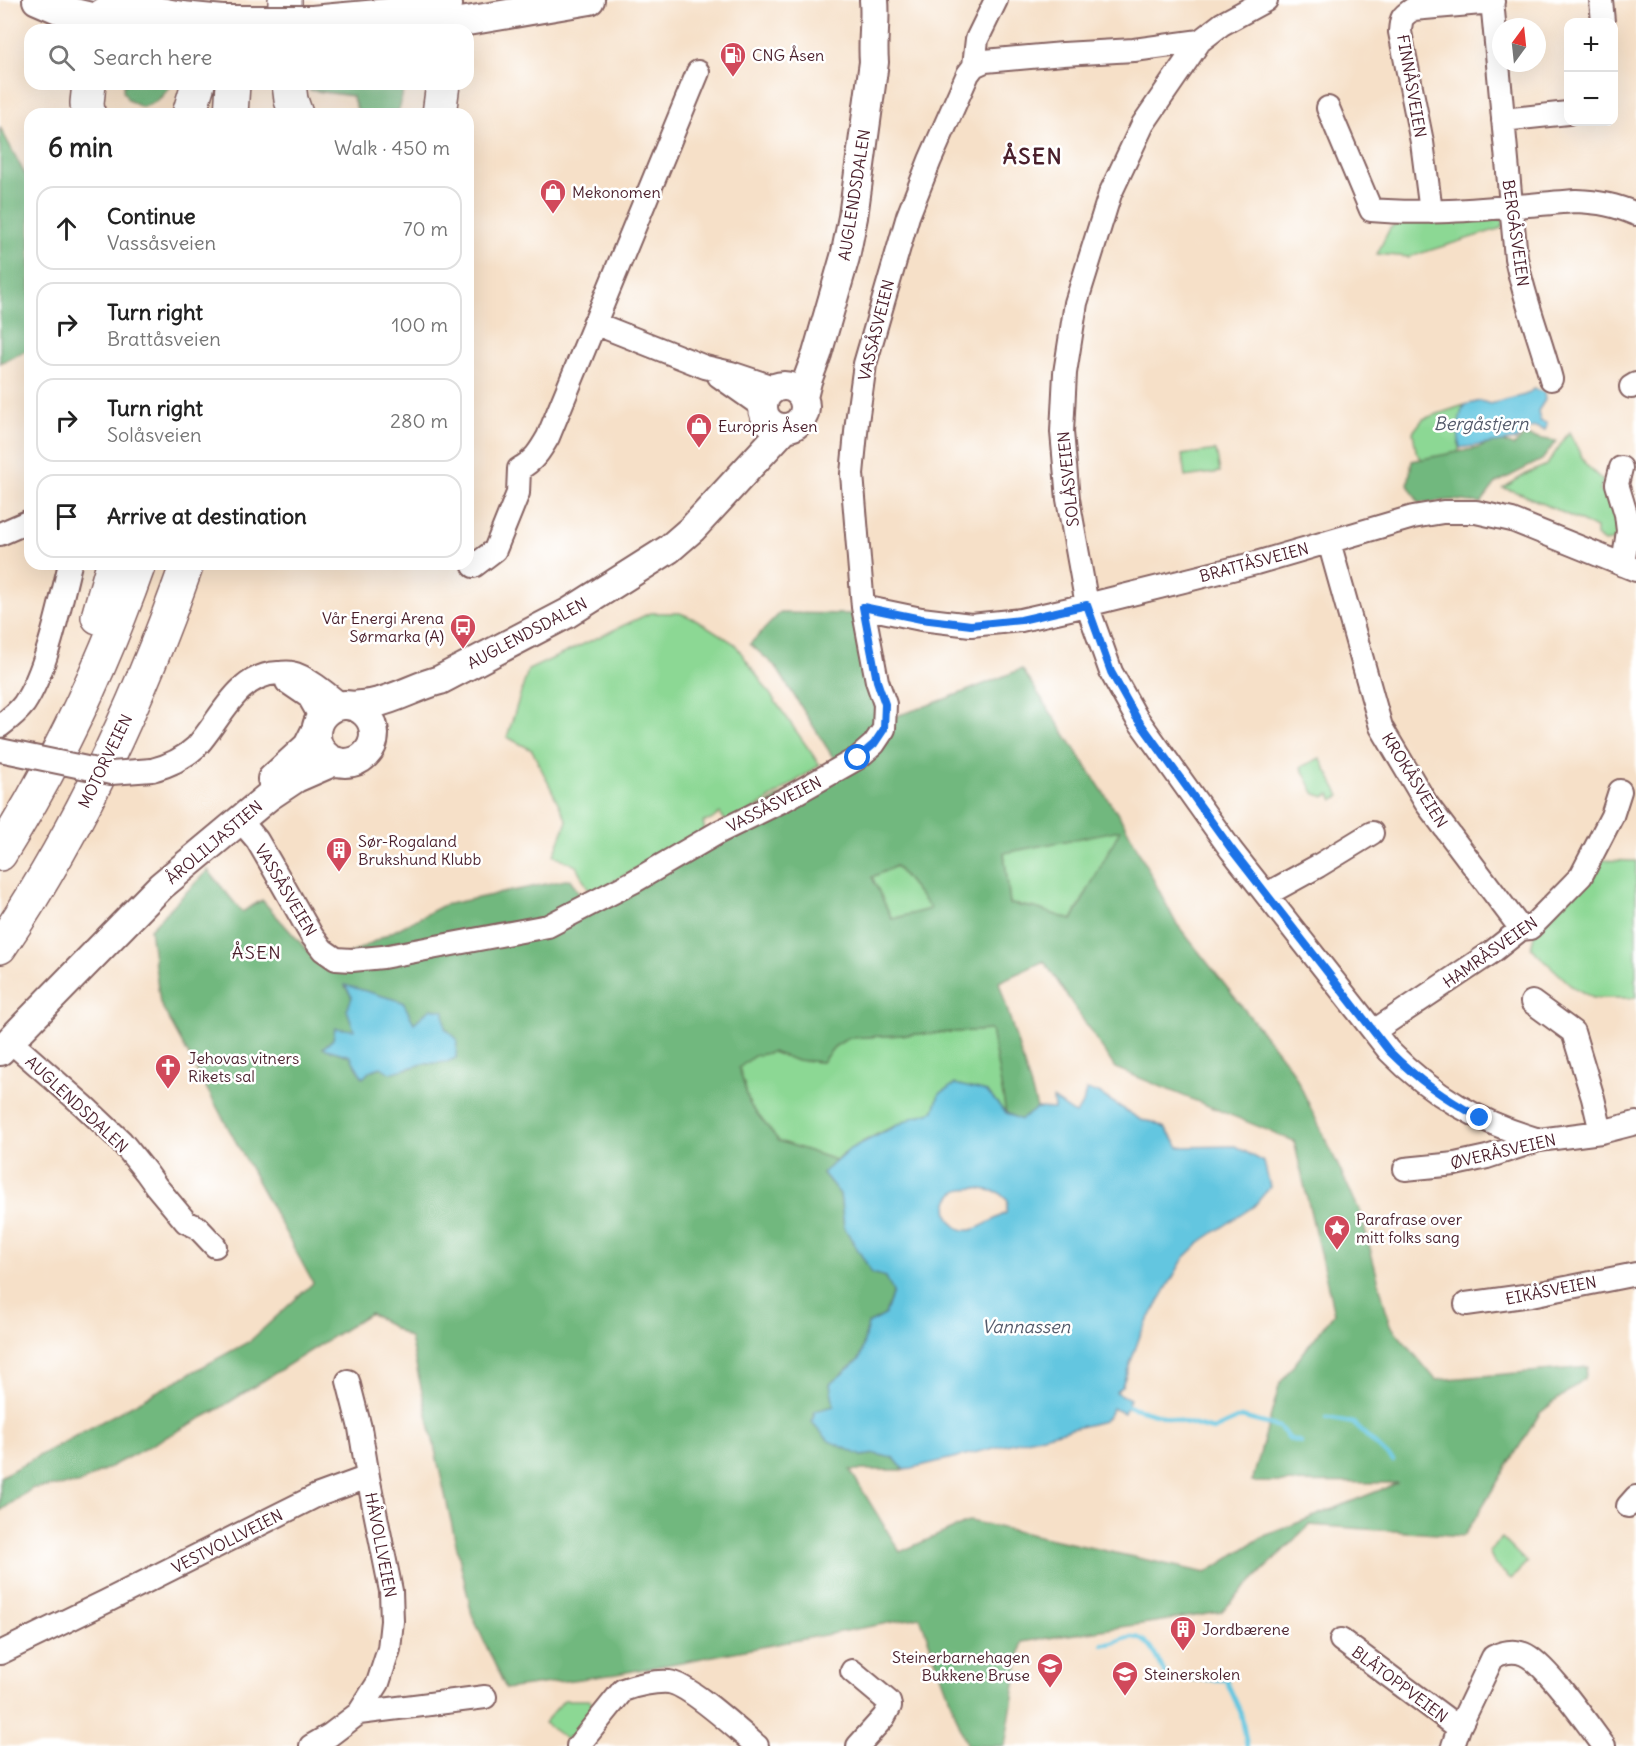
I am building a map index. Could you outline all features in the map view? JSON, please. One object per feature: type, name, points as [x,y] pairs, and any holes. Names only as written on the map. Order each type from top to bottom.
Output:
[{"type":"highway","points":[[235,0],[235,24]]},
{"type":"highway","points":[[271,0],[271,24]]},
{"type":"highway","points":[[285,0],[298,24]]},
{"type":"highway","points":[[65,108],[67,90]]},
{"type":"highway","points":[[87,108],[88,90]]},
{"type":"highway","points":[[191,108],[196,90]]},
{"type":"highway","points":[[231,108],[233,90]]},
{"type":"highway","points":[[270,108],[271,90]]},
{"type":"highway","points":[[290,90],[294,108]]},
{"type":"highway","points":[[418,108],[419,90]]},
{"type":"highway","points":[[440,108],[442,90]]},
{"type":"highway","points":[[18,825],[36,767],[88,650],[111,570]]},
{"type":"highway","points":[[0,854],[42,783],[77,714],[118,622],[137,570]]},
{"type":"highway","name":"MOTORVEIEN","points":[[0,947],[46,874],[83,807],[132,708],[185,570]]},
{"type":"highway","points":[[173,604],[191,570]]},
{"type":"main road","points":[[431,24],[482,0]]},
{"type":"main road","points":[[440,24],[590,0]]},
{"type":"main road","name":"AUGLENDSDALEN","points":[[430,686],[568,613],[669,549],[692,529],[736,480],[779,404],[807,381],[840,277],[853,217],[874,62],[872,39],[875,17],[874,0]]},
{"type":"main road","name":"AUGLENDSDALEN","points":[[874,62],[883,39],[890,0]]},
{"type":"main road","points":[[47,4],[115,20],[196,15],[223,20],[284,24]]},
{"type":"main road","points":[[430,686],[387,723],[374,738],[364,756],[356,761],[346,763],[335,761],[321,749],[317,740],[332,715],[430,686]]},
{"type":"main road","points":[[332,715],[361,710],[369,717],[374,738]]},
{"type":"main road","name":"ÅROLILJASTIEN","points":[[161,886],[177,863],[308,746],[332,715]]},
{"type":"main road","name":"ÅROLILJASTIEN","points":[[161,886],[269,796],[296,778],[335,761]]},
{"type":"main road","name":"AUGLENDSDALEN","points":[[5,1046],[161,886]]},
{"type":"street","name":"VASSÅSVEIEN","points":[[240,819],[256,840],[312,936],[323,950],[336,959],[383,957],[548,926],[633,882],[719,832],[784,800],[858,758],[874,744],[884,729],[885,704],[877,681],[863,607],[852,474],[865,364],[908,216],[936,145],[968,74],[974,66],[977,39],[996,0]]},
{"type":"street","points":[[974,66],[985,61],[1134,50],[1200,41],[1222,24],[1266,0]]},
{"type":"street","points":[[1601,0],[1603,18]]},
{"type":"street","name":"BERGÅSVEIEN","points":[[1493,1],[1516,258],[1522,288],[1551,379]]},
{"type":"street","name":"FINNÅSVEIEN","points":[[1431,212],[1422,142],[1400,32],[1401,21],[1403,16],[1413,9],[1493,1]]},
{"type":"street","name":"SOLÅSVEIEN","points":[[1200,41],[1138,134],[1110,194],[1076,303],[1065,373],[1062,432],[1068,499],[1087,605],[1111,672],[1136,717],[1232,850],[1389,1051],[1434,1091],[1496,1125],[1539,1140]]},
{"type":"street","points":[[474,566],[495,550],[518,493],[519,469],[531,462],[539,453],[548,436],[698,72]]},
{"type":"street","points":[[1328,108],[1371,210],[1431,212],[1587,201],[1615,206],[1636,214]]},
{"type":"street","points":[[1503,120],[1564,114]]},
{"type":"street","points":[[594,323],[705,367],[731,373],[779,404]]},
{"type":"street","points":[[1621,468],[1617,484],[1626,514],[1629,568]]},
{"type":"street","name":"BRATTÅSVEIEN","points":[[863,607],[921,619],[971,625],[1021,620],[1256,563],[1413,517],[1443,512],[1476,512],[1512,520],[1629,568]]},
{"type":"street","points":[[0,534],[24,524]]},
{"type":"street","name":"KROKÅSVEIEN","points":[[1329,542],[1381,727],[1426,803],[1521,929]]},
{"type":"street","points":[[0,726],[22,706],[36,682],[68,570]]},
{"type":"street","points":[[0,750],[111,773],[137,773],[152,770],[179,760],[195,747],[245,685],[258,676],[277,673],[332,715]]},
{"type":"street","name":"HAMRÅSVEIEN","points":[[1374,1031],[1474,964],[1521,929],[1530,928],[1581,876],[1612,816],[1620,791]]},
{"type":"street","points":[[1267,894],[1372,833]]},
{"type":"street","points":[[1532,1002],[1573,1032],[1601,1132]]},
{"type":"street","name":"AUGLENDSDALEN","points":[[5,1046],[84,1106],[121,1141],[186,1222],[197,1227],[215,1246]]},
{"type":"street","name":"ØVERÅSVEIEN","points":[[1406,1169],[1455,1164],[1487,1157],[1539,1140],[1601,1132],[1636,1123]]},
{"type":"street","points":[[1487,1157],[1496,1125]]},
{"type":"street","name":"EIKÅSVEIEN","points":[[1466,1304],[1531,1295],[1636,1274]]},
{"type":"street","points":[[348,1381],[360,1428],[368,1477]]},
{"type":"street","name":"VESTVOLLVEIEN","points":[[0,1653],[316,1496],[368,1477]]},
{"type":"street","name":"HÅVOLLVEIEN","points":[[311,1746],[330,1736],[359,1713],[378,1683],[388,1648],[392,1621],[391,1591],[368,1477]]},
{"type":"street","name":"BLÅTOPPVEIEN","points":[[1341,1640],[1456,1737],[1493,1657],[1502,1652],[1522,1653],[1532,1658],[1545,1671],[1604,1746]]},
{"type":"street","points":[[852,1671],[889,1702],[890,1706],[884,1717],[858,1746]]},
{"type":"street","points":[[578,1746],[623,1690],[633,1686],[669,1682],[685,1687],[757,1746]]},
{"type":"street","points":[[359,1713],[485,1697]]},
{"type":"green space","points":[[167,90],[159,99],[141,107],[128,100],[123,91]]},
{"type":"green space","points":[[310,90],[403,90],[399,108],[357,108],[352,96]]},
{"type":"green space","points":[[0,127],[24,173],[24,352],[0,363]]},
{"type":"green space","points":[[1501,215],[1504,224],[1502,228],[1409,257],[1377,254],[1390,228],[1401,221]]},
{"type":"green space","points":[[1464,405],[1459,422],[1459,452],[1422,460],[1416,451],[1413,432],[1423,419]]},
{"type":"green space","points":[[1569,432],[1586,465],[1603,481],[1600,491],[1616,508],[1619,540],[1604,542],[1596,536],[1596,528],[1522,494],[1503,488],[1547,465]]},
{"type":"green space","points":[[1524,436],[1556,441],[1542,460],[1496,483],[1481,503],[1453,500],[1419,503],[1408,485],[1412,461],[1478,448],[1498,440],[1513,446]]},
{"type":"green space","points":[[1216,450],[1220,472],[1185,477],[1182,455]]},
{"type":"green space","points":[[650,613],[680,613],[697,620],[735,644],[820,765],[729,826],[720,813],[711,820],[703,822],[705,830],[591,894],[576,866],[554,855],[567,821],[532,750],[507,737],[528,670]]},
{"type":"green space","points":[[780,613],[854,614],[859,651],[874,683],[876,722],[931,704],[1022,669],[1125,825],[1176,923],[1293,1071],[1361,1214],[1390,1325],[1436,1380],[1588,1367],[1585,1378],[1540,1413],[1464,1536],[1309,1525],[1221,1612],[1022,1642],[1005,1746],[967,1746],[920,1617],[617,1674],[506,1689],[472,1615],[410,1338],[370,1313],[217,1410],[78,1484],[33,1488],[0,1511],[0,1477],[250,1341],[313,1283],[160,1003],[150,929],[208,870],[242,912],[262,900],[323,968],[444,905],[570,879],[591,912],[836,762],[776,667],[750,644]],"holes":[[[1120,830],[1072,920],[1035,908],[1010,904],[1004,853]],[[896,866],[930,909],[892,919],[872,877]],[[1044,961],[1115,1068],[1294,1141],[1334,1313],[1280,1383],[1252,1482],[1398,1483],[1262,1537],[1206,1573],[970,1521],[900,1552],[850,1470],[904,1470],[894,1458],[875,1454],[862,1456],[830,1384],[860,1359],[868,1324],[885,1315],[893,1291],[886,1277],[844,1227],[840,1194],[823,1173],[836,1160],[779,1141],[750,1105],[739,1068],[754,1056],[772,1052],[795,1060],[822,1062],[834,1047],[848,1038],[991,1030],[1006,1113],[1021,1120],[1037,1108],[999,982]],[[345,986],[414,1024],[445,1028],[457,1040],[447,1062],[423,1064],[407,1069],[382,1067],[370,1071],[350,1056],[323,1048],[333,1039],[354,1030],[352,997]]]},
{"type":"green space","points":[[1320,758],[1340,796],[1333,800],[1330,794],[1324,797],[1314,793],[1301,767]]},
{"type":"green space","points":[[1121,829],[1071,921],[1035,908],[1010,904],[1004,853]]},
{"type":"green space","points":[[1594,860],[1636,861],[1636,997],[1593,998],[1573,987],[1531,948],[1535,931]]},
{"type":"green space","points":[[896,866],[931,909],[892,919],[872,877]]},
{"type":"green space","points":[[992,1030],[1006,1113],[987,1092],[939,1094],[934,1111],[883,1131],[836,1160],[779,1142],[750,1105],[739,1067],[754,1056],[772,1052],[795,1060],[822,1062],[834,1047],[848,1038]]},
{"type":"green space","points":[[1502,1538],[1527,1563],[1511,1579],[1495,1565],[1489,1551]]},
{"type":"green space","points":[[564,1700],[589,1700],[602,1709],[574,1745],[544,1723]]},
{"type":"water","name":"Bergåstjern","points":[[1534,389],[1544,392],[1545,400],[1538,411],[1540,421],[1547,425],[1545,430],[1535,427],[1527,429],[1527,432],[1516,440],[1460,448],[1460,415],[1464,405],[1481,401],[1490,404],[1525,395]]},
{"type":"water","points":[[345,985],[403,1002],[414,1023],[431,1008],[444,1011],[445,1028],[457,1039],[456,1058],[447,1062],[423,1064],[390,1073],[381,1067],[370,1071],[363,1078],[350,1056],[323,1048],[333,1039],[335,1028],[354,1030],[347,1010],[352,997]]},
{"type":"water","name":"Vannassen","points":[[955,1084],[987,1092],[1006,1113],[1021,1120],[1037,1108],[1054,1109],[1053,1099],[1075,1114],[1083,1104],[1086,1090],[1097,1092],[1141,1120],[1153,1122],[1165,1128],[1179,1147],[1235,1146],[1264,1162],[1270,1187],[1254,1206],[1203,1240],[1184,1258],[1141,1333],[1122,1386],[1116,1392],[1130,1399],[1124,1413],[1112,1408],[1104,1421],[904,1470],[894,1458],[875,1454],[862,1456],[829,1441],[812,1422],[815,1411],[834,1406],[830,1384],[860,1359],[868,1324],[885,1315],[893,1292],[886,1277],[872,1273],[844,1227],[840,1194],[823,1173],[850,1149],[912,1118],[934,1111],[939,1094]],"holes":[[[976,1188],[998,1192],[1008,1201],[1006,1213],[971,1230],[964,1230],[953,1223],[947,1210],[951,1196],[957,1191]]]},
{"type":"waterway","points":[[1127,1406],[1213,1430],[1241,1417],[1279,1427],[1290,1439],[1301,1442]]},
{"type":"waterway","points":[[1327,1418],[1353,1423],[1393,1461]]},
{"type":"waterway","points":[[1103,1644],[1126,1638],[1141,1639],[1157,1656],[1167,1678],[1226,1680],[1241,1713],[1247,1746]]},
{"type":"place","name":"CNG Åsen","points":[[733,78]]},
{"type":"place","name":"Mekonomen","points":[[553,215]]},
{"type":"place","name":"Europris Åsen","points":[[699,449]]},
{"type":"place","name":"Vår Energi Arena Sørmarka (A)","points":[[463,650]]},
{"type":"place","name":"Sør-Rogaland Brukshund Klubb","points":[[339,873]]},
{"type":"place","name":"Jehovas vitners Rikets sal","points":[[168,1090]]},
{"type":"place","name":"Parafrase over mitt folks sang","points":[[1337,1251]]},
{"type":"place","name":"Jordbærene","points":[[1183,1652]]},
{"type":"place","name":"Steinerbarnehagen Bukkene Bruse","points":[[1050,1689]]},
{"type":"place","name":"Steinerskolen","points":[[1125,1697]]},
{"type":"district","name":"ÅSEN","points":[[1033,156]]},
{"type":"district","name":"ÅSEN","points":[[257,952]]},
{"type":"route","points":[[858,758],[874,744],[884,729],[885,704],[877,681],[863,607],[921,619],[971,625],[1021,620],[1087,605],[1111,672],[1136,717],[1232,850],[1389,1051],[1434,1091],[1480,1118]]}]
